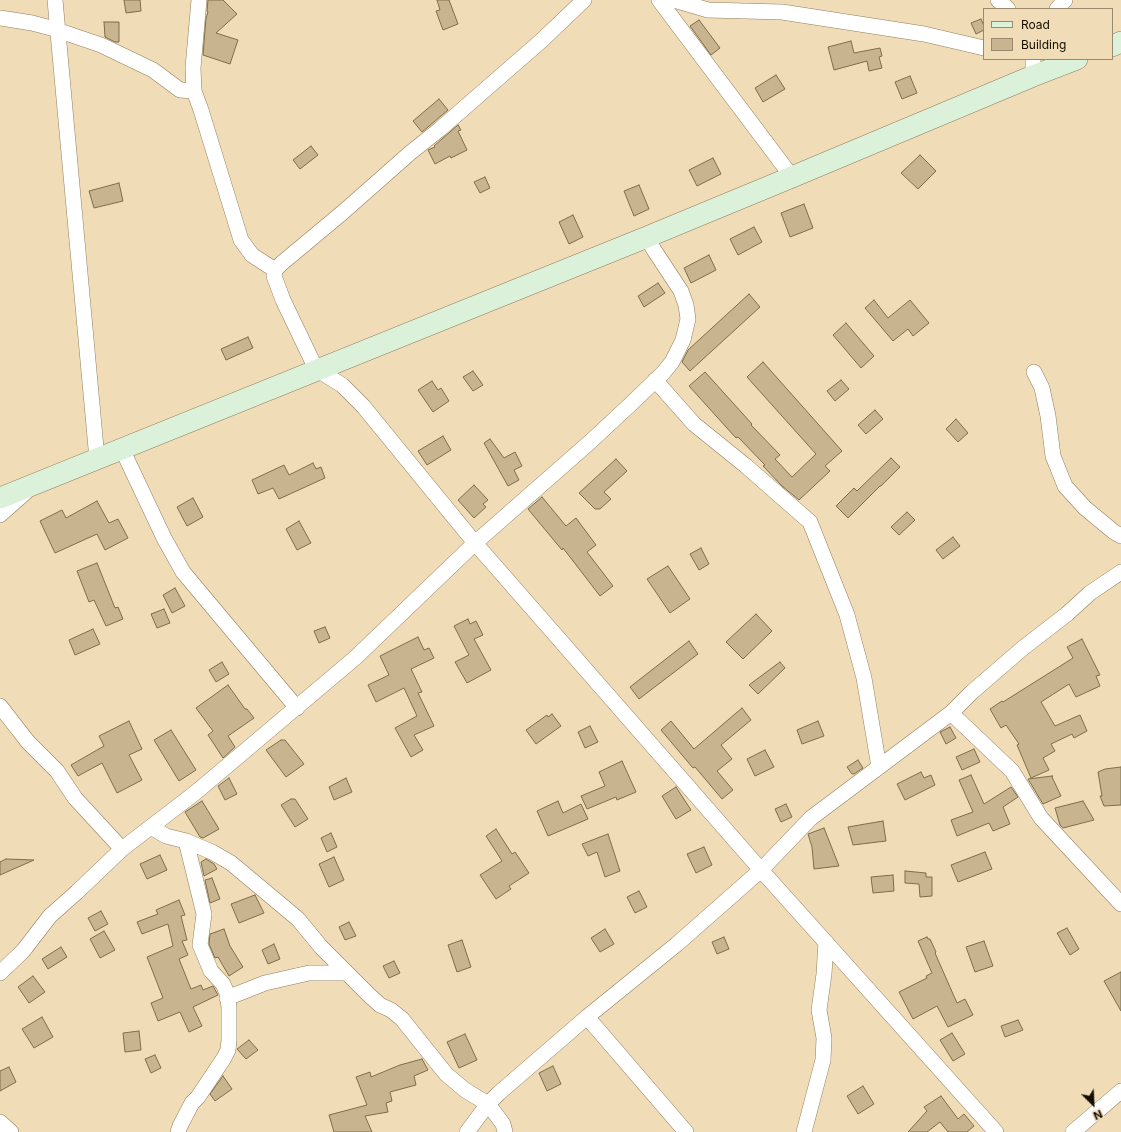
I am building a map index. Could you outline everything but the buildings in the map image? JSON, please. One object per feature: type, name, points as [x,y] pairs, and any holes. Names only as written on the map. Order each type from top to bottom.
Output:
[{"type":"street","points":[[55,0],[97,459]]},
{"type":"street","points":[[199,0],[193,68],[194,91],[202,110],[241,240],[252,255],[275,270]]},
{"type":"street","points":[[584,0],[541,41],[440,129],[282,263],[275,270],[274,276],[283,300],[316,369],[342,385],[363,406],[475,543],[761,870],[996,1132]]},
{"type":"street","points":[[659,0],[792,178]]},
{"type":"street","points":[[674,0],[708,10],[782,12],[924,34],[983,48]]},
{"type":"street","points":[[998,0],[1007,8]]},
{"type":"street","points":[[1058,8],[1065,0]]},
{"type":"street","points":[[0,18],[32,23],[101,45],[152,70],[180,90],[194,91]]},
{"type":"street","points":[[0,498],[792,178],[1033,63],[1066,60]]},
{"type":"street","points":[[0,973],[23,951],[50,916],[122,849],[195,792],[355,658],[475,543],[590,442],[672,362],[683,340],[688,319],[686,305],[681,291],[654,250],[647,236]]},
{"type":"street","points":[[1034,372],[1042,388],[1048,416],[1053,456],[1065,486],[1085,508],[1121,536]]},
{"type":"street","points":[[655,380],[694,424],[746,466],[810,522],[847,615],[864,678],[879,768]]},
{"type":"street","points":[[122,449],[164,538],[183,572],[297,708]]},
{"type":"street","points":[[0,515],[35,484]]},
{"type":"street","points":[[467,1132],[488,1104],[499,1093],[587,1017],[677,944],[761,870],[811,818],[951,713],[972,692],[1023,648],[1067,614],[1090,593],[1121,572]]},
{"type":"street","points":[[0,706],[28,742],[57,772],[75,798],[122,849]]},
{"type":"street","points":[[951,713],[1012,771],[1041,818],[1121,904]]},
{"type":"street","points":[[151,827],[166,836],[186,841],[212,852],[231,863],[298,919],[321,947],[380,1005],[391,1010],[402,1019],[446,1074],[465,1090],[488,1104],[503,1124],[505,1132]]},
{"type":"street","points":[[178,1132],[192,1103],[198,1097],[219,1067],[228,1050],[229,1040],[227,992],[223,984],[211,971],[200,945],[204,914],[186,841]]},
{"type":"street","points":[[804,1132],[824,1060],[824,1038],[819,1010],[824,974],[826,942]]},
{"type":"street","points":[[227,998],[265,983],[309,973],[347,973]]},
{"type":"street","points":[[587,1017],[686,1132]]},
{"type":"street","points":[[1073,1132],[1121,1091]]},
{"type":"street","points":[[0,1122],[11,1132]]}]
